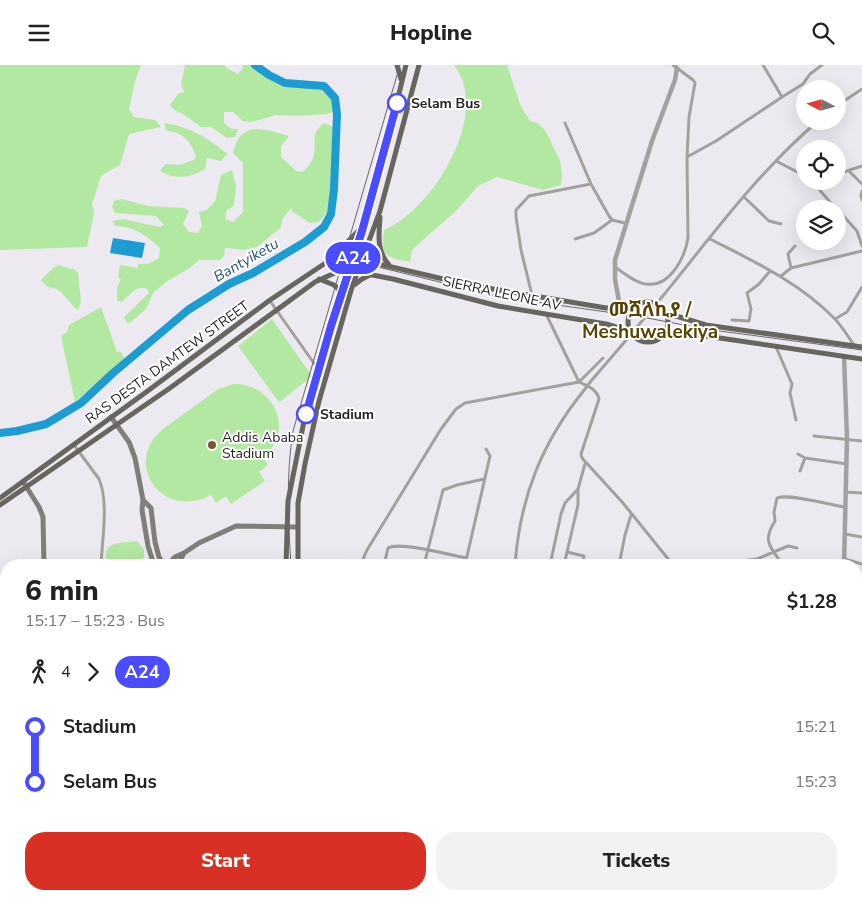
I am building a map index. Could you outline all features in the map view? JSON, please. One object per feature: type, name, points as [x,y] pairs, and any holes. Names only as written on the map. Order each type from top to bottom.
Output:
[{"type":"main road","points":[[398,65],[401,83]]},
{"type":"main road","points":[[286,559],[288,501],[293,469],[318,370],[363,226],[406,65]]},
{"type":"main road","points":[[298,559],[297,527],[300,486],[319,401],[352,287],[380,211],[418,65]]},
{"type":"main road","points":[[380,211],[379,245],[382,256],[389,266]]},
{"type":"main road","points":[[330,260],[363,226]]},
{"type":"main road","name":"RAS DESTA DAMTEW STREET","points":[[0,498],[270,300],[330,260],[340,257],[361,259],[469,285],[606,308],[636,305]]},
{"type":"main road","name":"RAS DESTA DAMTEW STREET","points":[[0,505],[170,388],[319,279],[339,271],[348,271]]},
{"type":"main road","name":"SIERRA LEONE AV","points":[[348,271],[482,302],[606,324],[630,331]]},
{"type":"main road","points":[[352,287],[370,275]]},
{"type":"main road","points":[[319,279],[334,285],[342,292]]},
{"type":"main road","points":[[662,337],[668,326],[666,313],[661,306],[653,302],[644,302],[636,305],[628,317],[630,331],[634,337],[648,343],[675,333],[862,359]]},
{"type":"main road","points":[[666,313],[706,325],[862,347]]},
{"type":"main road","points":[[111,417],[129,442],[136,458],[143,500],[142,510],[146,537],[152,559]]},
{"type":"main road","points":[[23,481],[43,517],[44,559]]},
{"type":"main road","points":[[143,500],[151,508],[160,559]]},
{"type":"main road","points":[[173,559],[210,536],[236,526],[297,527]]},
{"type":"main road","points":[[181,559],[184,553]]},
{"type":"street","points":[[763,65],[782,97]]},
{"type":"street","points":[[688,157],[803,84],[810,74],[821,65]]},
{"type":"street","points":[[614,266],[639,282],[652,285],[669,278],[682,259],[686,249],[688,238],[689,117],[695,83],[676,67]]},
{"type":"street","points":[[620,307],[614,266],[625,223],[652,141],[675,80],[676,67]]},
{"type":"street","points":[[846,100],[862,89]]},
{"type":"street","points":[[565,123],[591,184],[612,220],[625,223]]},
{"type":"street","points":[[516,559],[523,510],[537,465],[560,423],[585,389],[744,197],[776,161],[809,130]]},
{"type":"street","points":[[776,161],[796,171]]},
{"type":"street","points":[[846,172],[862,166]]},
{"type":"street","points":[[849,171],[862,184]]},
{"type":"street","points":[[532,296],[521,250],[516,210],[529,197],[591,184]]},
{"type":"street","points":[[820,190],[829,200]]},
{"type":"street","points":[[862,191],[860,196],[862,200]]},
{"type":"street","points":[[744,197],[766,219],[781,224]]},
{"type":"street","points":[[846,219],[857,231],[862,246]]},
{"type":"street","points":[[575,239],[594,233],[612,220]]},
{"type":"street","points":[[710,239],[781,276],[817,302],[835,319],[856,346]]},
{"type":"street","points":[[791,268],[788,254],[795,246]]},
{"type":"street","points":[[781,276],[791,268],[862,251]]},
{"type":"street","points":[[732,320],[749,321],[751,309],[747,293],[765,278],[770,271]]},
{"type":"street","points":[[835,319],[847,312],[862,287]]},
{"type":"street","points":[[270,300],[318,370]]},
{"type":"street","points":[[546,314],[579,382]]},
{"type":"street","points":[[775,346],[792,384],[790,393],[796,420]]},
{"type":"street","points":[[844,356],[847,439],[845,559]]},
{"type":"street","points":[[579,382],[603,358]]},
{"type":"street","points":[[363,559],[437,435],[456,409],[465,403],[579,382],[588,385],[595,391],[599,399],[581,455],[585,463],[623,503],[669,559]]},
{"type":"street","points":[[814,436],[862,441]]},
{"type":"street","points":[[73,445],[99,479],[102,486],[101,559]]},
{"type":"street","points":[[385,559],[388,548],[394,545],[466,558],[490,456],[486,449]]},
{"type":"street","points":[[798,454],[804,458],[847,464]]},
{"type":"street","points":[[800,471],[804,458]]},
{"type":"street","points":[[565,559],[578,505],[578,489],[585,463]]},
{"type":"street","points":[[425,559],[443,490],[484,479]]},
{"type":"street","points":[[551,559],[565,503],[578,489]]},
{"type":"street","points":[[846,491],[862,493]]},
{"type":"street","points":[[778,559],[773,552],[767,535],[775,521],[774,511],[777,498],[798,499],[845,507]]},
{"type":"street","points":[[620,559],[624,535],[631,515]]},
{"type":"street","points":[[845,534],[862,537]]},
{"type":"street","points":[[757,559],[788,546],[797,549]]},
{"type":"street","points":[[567,552],[584,556],[583,559]]},
{"type":"green space","points":[[0,65],[141,65],[129,109],[134,117],[155,120],[161,127],[129,134],[120,165],[101,176],[92,204],[94,214],[87,247],[0,250]]},
{"type":"green space","points":[[185,65],[224,65],[238,74],[243,68],[242,65],[256,65],[275,77],[320,86],[330,90],[339,97],[339,110],[327,114],[276,115],[251,122],[243,121],[233,112],[224,112],[224,123],[232,129],[238,129],[235,137],[227,138],[211,127],[201,127],[174,110],[170,105],[178,94],[184,92],[181,84]]},
{"type":"green space","points":[[454,65],[507,65],[520,104],[530,121],[537,123],[545,130],[560,161],[562,172],[561,185],[543,190],[497,177],[478,186],[456,211],[416,246],[412,251],[410,262],[395,259],[384,251],[384,230],[401,220],[418,206],[433,188],[447,167],[464,123],[466,102],[463,82]]},
{"type":"green space","points":[[165,123],[182,127],[198,134],[227,154],[221,161],[207,158],[205,169],[188,176],[176,177],[165,174],[160,171],[165,164],[179,165],[194,160],[196,156],[187,140],[177,133],[165,129]]},
{"type":"green space","points":[[324,123],[335,128],[336,159],[327,212],[319,222],[310,223],[292,211],[292,207],[283,218],[280,229],[261,244],[246,250],[225,248],[224,256],[220,260],[199,260],[153,293],[146,309],[131,322],[127,323],[124,317],[149,293],[147,289],[140,288],[133,291],[121,302],[117,300],[117,288],[121,279],[118,278],[120,265],[138,268],[138,264],[148,264],[159,258],[160,248],[140,233],[122,226],[115,226],[113,221],[123,219],[160,227],[164,225],[156,216],[115,213],[112,207],[114,201],[121,199],[149,206],[184,208],[189,211],[183,224],[189,232],[198,233],[202,226],[199,212],[207,210],[215,201],[221,175],[232,170],[236,186],[234,206],[227,210],[225,219],[233,222],[243,212],[243,163],[233,153],[242,135],[248,131],[262,129],[289,136],[281,146],[281,157],[296,171],[303,172],[314,155],[315,135],[319,127]]},
{"type":"green space","points":[[59,265],[75,270],[78,273],[81,302],[78,310],[60,292],[48,287],[41,280],[53,268]]},
{"type":"green space","points":[[101,307],[117,352],[120,351],[125,358],[75,402],[61,336],[67,332],[69,325]]},
{"type":"green space","points":[[272,319],[312,376],[281,401],[278,401],[238,346]]},
{"type":"green space","name":"Addis Ababa Stadium","points":[[233,384],[247,386],[260,391],[276,410],[279,422],[278,434],[273,446],[263,457],[268,465],[259,472],[265,481],[231,504],[226,496],[216,503],[211,495],[193,501],[177,500],[163,494],[153,484],[147,471],[146,457],[151,442],[163,429],[218,389]]},
{"type":"green space","points":[[137,541],[144,549],[144,557],[143,559],[107,559],[107,550],[114,544]]},
{"type":"water","points":[[113,238],[145,243],[142,258],[110,253]]},
{"type":"waterway","name":"Bantyiketu","points":[[0,433],[46,424],[81,403],[113,373],[188,310],[229,284],[253,273],[305,242],[324,227],[331,214],[334,189],[337,114],[335,98],[324,86],[285,83],[255,65]]},
{"type":"tram line","points":[[291,559],[288,481],[293,431],[400,65]]},
{"type":"tram line","points":[[337,295],[353,273],[364,268],[378,267],[501,297],[642,317],[705,329],[862,350]]},
{"type":"bus line","name":"A24","points":[[306,414],[331,326],[362,231],[397,103]]},
{"type":"place","name":"Selam Bus","points":[[397,103]]},
{"type":"place","name":"Stadium","points":[[306,414]]},
{"type":"place","name":"Addis Ababa Stadium","points":[[212,445]]},
{"type":"district","name":"መሿለኪያ / Meshuwalekiya","points":[[650,320]]}]
